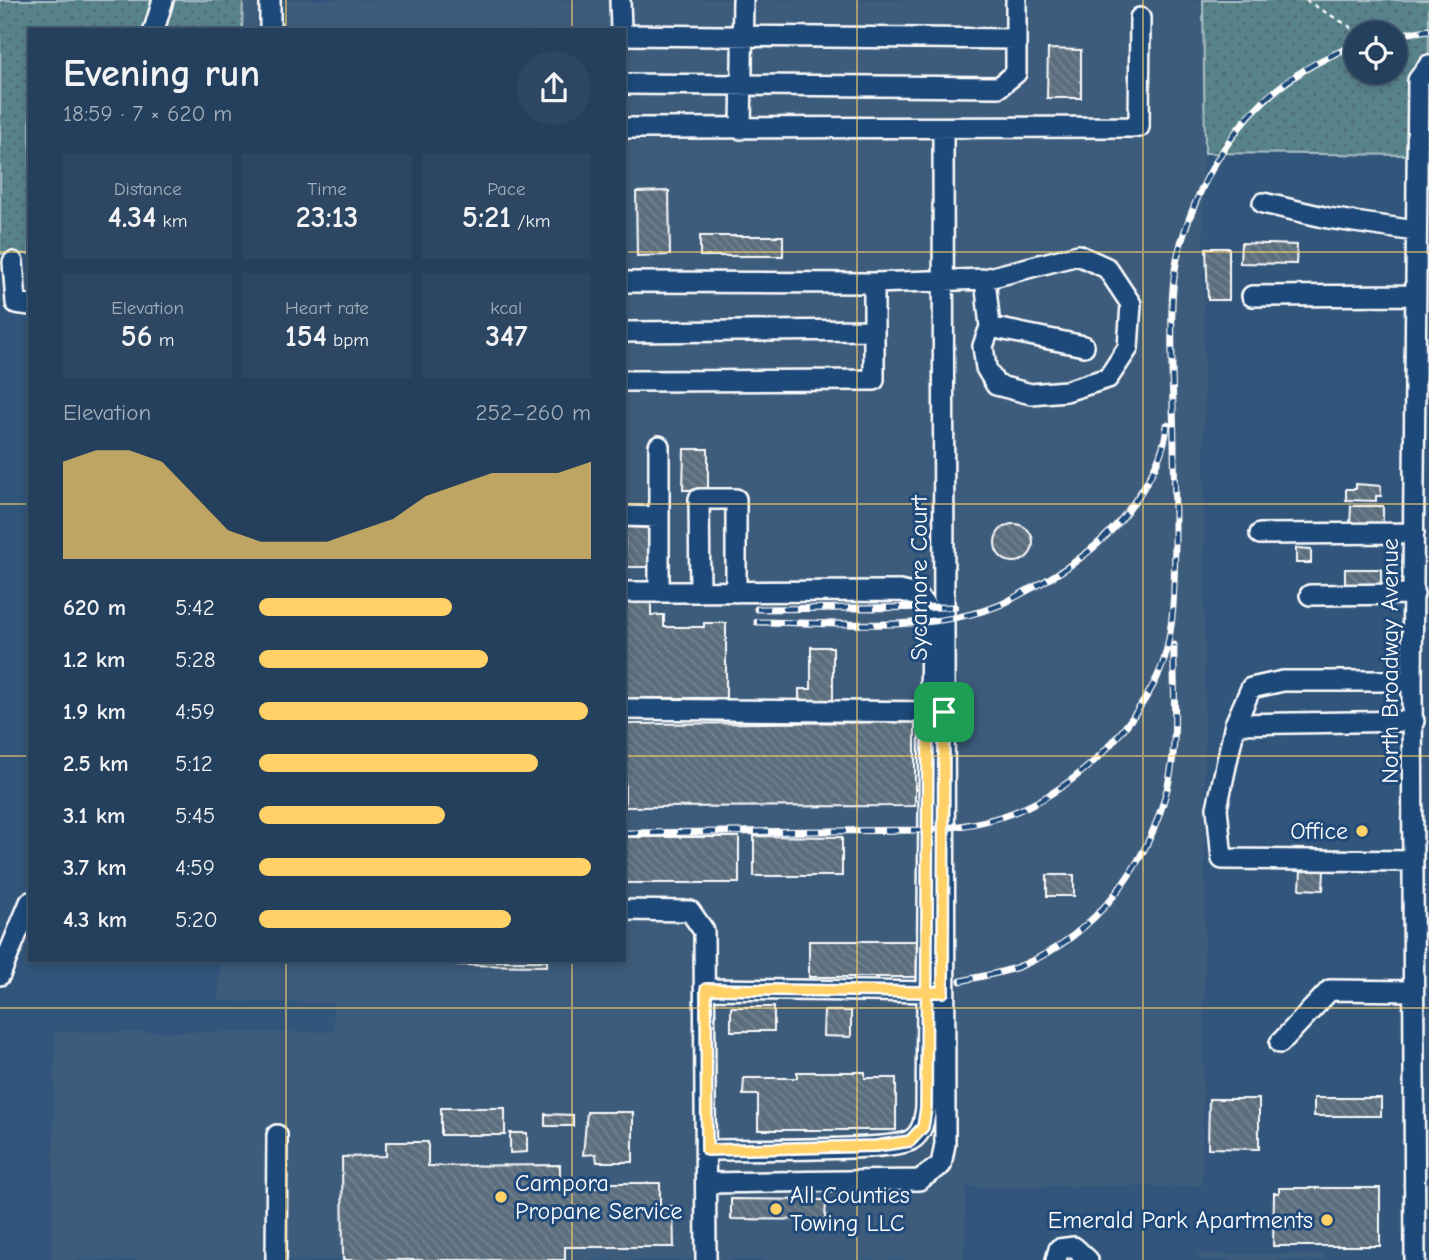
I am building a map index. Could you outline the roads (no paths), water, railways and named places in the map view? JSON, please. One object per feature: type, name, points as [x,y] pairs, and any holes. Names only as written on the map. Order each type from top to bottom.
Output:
[{"type":"street","points":[[155,28],[163,0]]},
{"type":"street","points":[[270,0],[270,28]]},
{"type":"street","points":[[620,0],[621,28]]},
{"type":"street","points":[[741,128],[743,0]]},
{"type":"street","points":[[626,84],[999,86],[1016,73],[1016,0]]},
{"type":"street","points":[[626,128],[1139,127],[1140,18]]},
{"type":"street","points":[[626,35],[1016,39]]},
{"type":"street","name":"North Broadway Avenue","points":[[1415,1260],[1422,1106],[1412,991],[1413,861],[1421,834],[1422,779],[1419,727],[1412,681],[1422,657],[1414,594],[1414,533],[1422,487],[1413,295],[1418,80],[1429,65]]},
{"type":"street","name":"Sycamore Court","points":[[706,1183],[919,1180],[941,1164],[945,1144],[935,992],[943,129]]},
{"type":"street","points":[[1264,204],[1415,232]]},
{"type":"street","points":[[626,282],[874,283],[985,279],[1078,256],[1107,268],[1131,304],[1128,348],[1108,378],[1066,391],[1031,394],[996,385],[986,368],[983,346],[990,327],[985,279]]},
{"type":"street","points":[[13,262],[16,303],[28,305]]},
{"type":"street","points":[[626,381],[874,380],[874,283]]},
{"type":"street","points":[[1252,296],[1413,295]]},
{"type":"street","points":[[990,327],[1084,346]]},
{"type":"street","points":[[626,332],[874,330]]},
{"type":"street","points":[[659,446],[659,592]]},
{"type":"street","points":[[700,592],[699,499],[736,499],[736,592]]},
{"type":"street","points":[[626,516],[659,517]]},
{"type":"street","points":[[1260,534],[1414,533]]},
{"type":"street","points":[[626,592],[913,593],[929,608],[936,712],[626,709]]},
{"type":"street","points":[[1310,595],[1414,594]]},
{"type":"street","points":[[1412,681],[1283,681],[1251,688],[1234,724],[1217,808],[1222,859],[1413,861]]},
{"type":"street","points":[[1234,724],[1419,727]]},
{"type":"street","points":[[0,975],[28,907]]},
{"type":"street","points":[[626,910],[690,911],[704,931],[706,1260]]},
{"type":"street","points":[[706,989],[935,992],[923,1127],[910,1141],[876,1146],[707,1150]]},
{"type":"street","points":[[1280,1043],[1330,990],[1412,991]]},
{"type":"street","points":[[276,1260],[277,1135]]},
{"type":"street","points":[[1056,1260],[1059,1249],[1074,1247],[1088,1260]]},
{"type":"railway","points":[[1407,33],[1429,30]]},
{"type":"railway","points":[[626,833],[924,830],[972,824],[1014,812],[1053,793],[1092,763],[1113,742],[1152,687],[1164,660],[1170,631],[1175,544],[1172,305],[1177,258],[1185,230],[1213,166],[1254,110],[1301,72],[1344,50]]},
{"type":"railway","points":[[757,622],[911,623],[972,614],[1000,605],[1074,563],[1115,527],[1152,473],[1162,449],[1167,425]]},
{"type":"railway","points":[[757,609],[955,607]]},
{"type":"railway","points":[[961,981],[1016,968],[1049,952],[1096,916],[1132,870],[1158,817],[1171,772],[1174,736],[1174,645]]},
{"type":"place","name":"Office","points":[[1362,831]]},
{"type":"place","name":"Campora Propane Service","points":[[501,1197]]},
{"type":"place","name":"All Counties Towing LLC","points":[[776,1209]]},
{"type":"place","name":"Emerald Park Apartments","points":[[1327,1220]]}]
